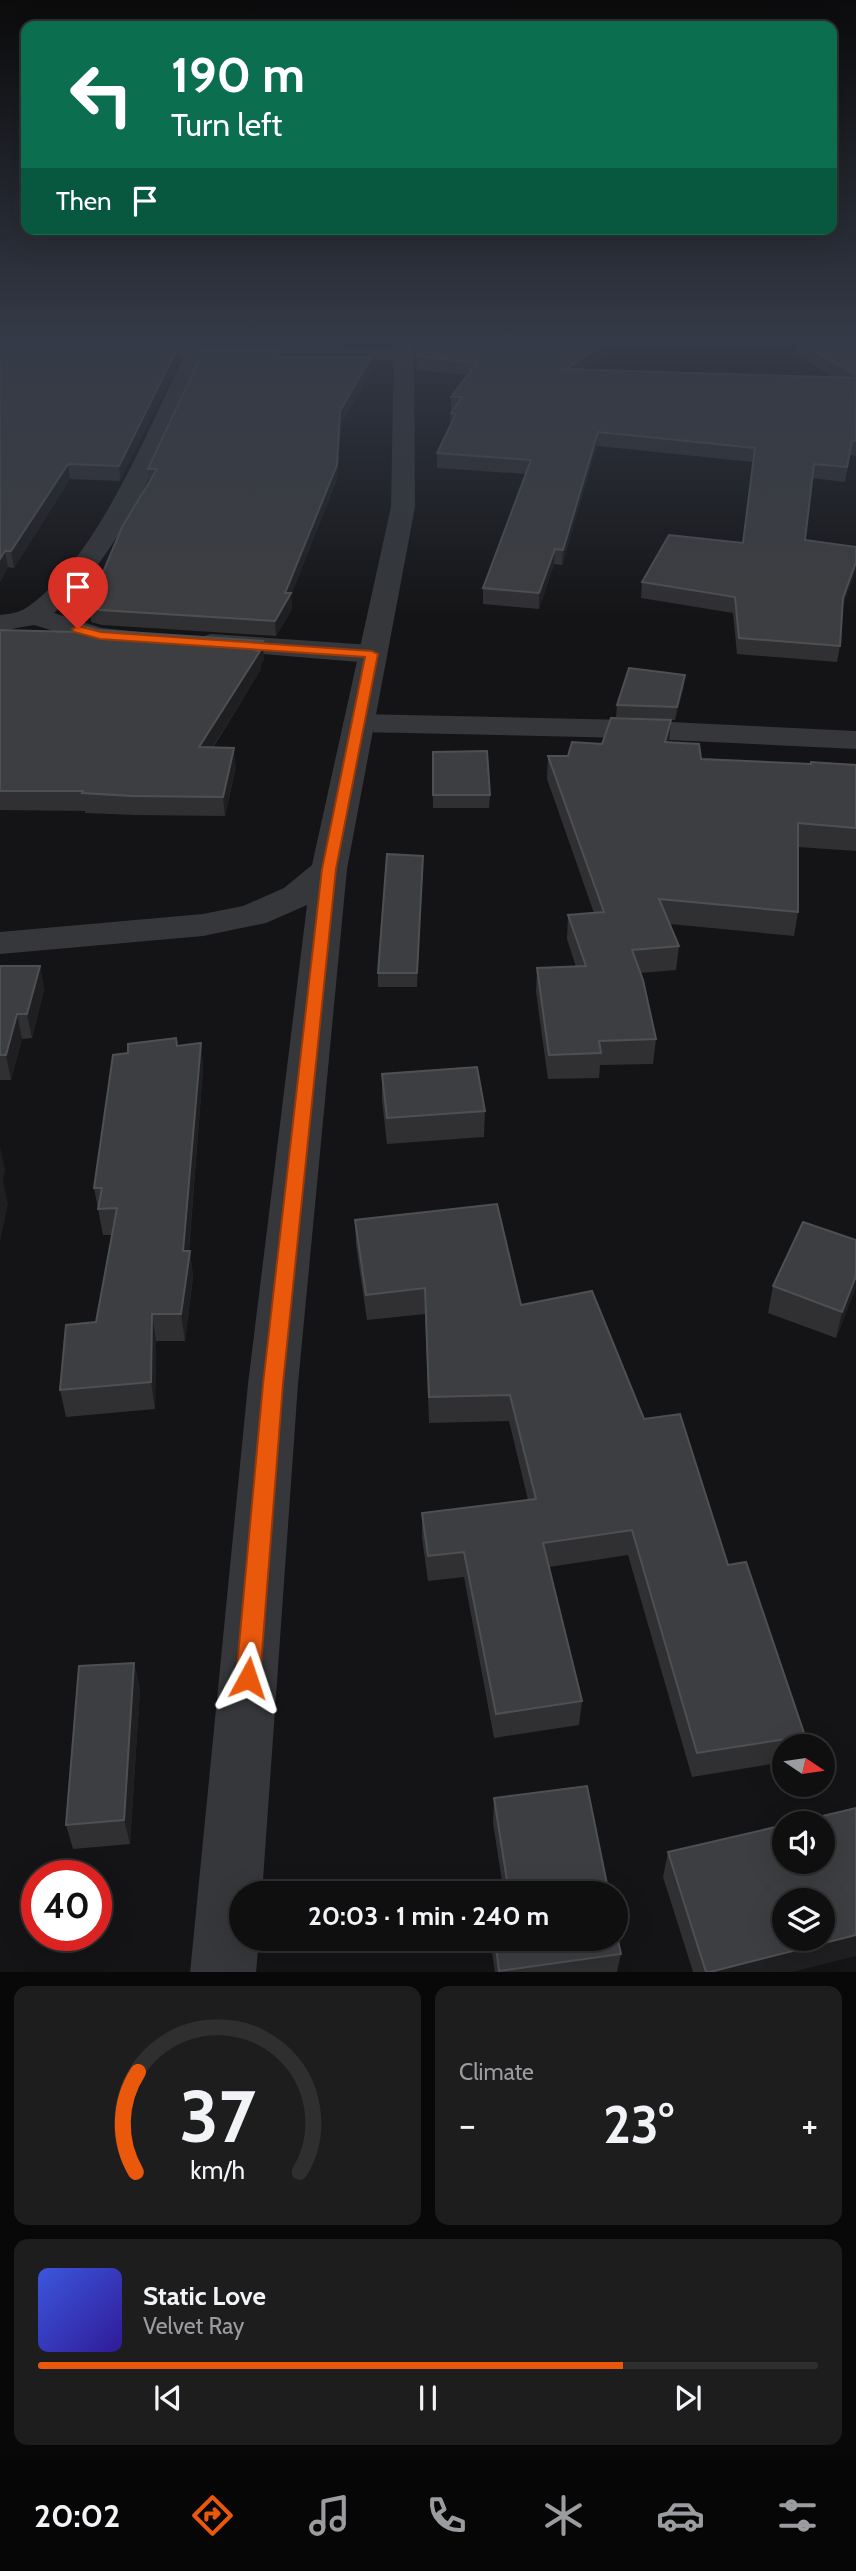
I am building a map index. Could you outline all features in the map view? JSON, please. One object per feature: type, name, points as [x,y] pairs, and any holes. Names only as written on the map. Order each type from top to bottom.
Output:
[{"type":"street","points":[[0,623],[33,616],[54,600],[89,558],[156,433]]},
{"type":"street","points":[[223,1972],[273,1384],[329,869],[403,507],[403,433]]},
{"type":"street","points":[[33,616],[100,636],[372,654]]},
{"type":"street","points":[[359,723],[628,729],[856,740]]},
{"type":"street","points":[[0,943],[203,925],[253,915],[297,896],[329,869]]},
{"type":"building","points":[[0,433],[135,433],[119,466],[68,464],[11,551],[5,551],[0,559]]},
{"type":"building","points":[[165,433],[339,433],[337,465],[285,593],[291,593],[275,621],[100,610],[89,606],[122,527],[157,469],[148,469]]},
{"type":"building","points":[[447,433],[598,433],[563,550],[555,549],[539,593],[483,588],[531,460],[437,453]]},
{"type":"building","points":[[608,433],[856,433],[847,467],[814,464],[805,540],[856,547],[856,562],[843,598],[840,646],[739,638],[735,597],[642,582],[669,535],[743,543],[755,448]]},
{"type":"building","points":[[80,625],[97,630],[263,641],[257,651],[260,651],[199,747],[234,748],[223,797],[132,796],[82,793],[83,791],[0,791],[0,630],[77,632]]},
{"type":"building","points":[[629,668],[685,675],[677,707],[617,705]]},
{"type":"building","points":[[611,718],[671,720],[665,742],[699,744],[701,759],[856,765],[856,828],[798,823],[798,912],[659,899],[679,946],[632,950],[643,980],[656,1039],[599,1041],[601,1053],[549,1055],[537,968],[586,966],[568,915],[604,912],[548,756],[568,756],[572,742],[602,744]]},
{"type":"building","points":[[487,751],[490,795],[433,795],[433,752]]},
{"type":"building","points":[[387,854],[423,856],[417,973],[378,973]]},
{"type":"building","points":[[0,966],[40,966],[27,1014],[17,1014],[6,1055],[0,1055]]},
{"type":"building","points":[[176,1038],[177,1046],[201,1043],[183,1251],[190,1251],[181,1314],[152,1314],[151,1382],[60,1390],[66,1325],[96,1322],[117,1208],[98,1209],[102,1188],[94,1188],[113,1055],[128,1053],[128,1044]]},
{"type":"building","points":[[477,1067],[485,1111],[387,1118],[382,1074]]},
{"type":"building","points":[[497,1204],[521,1305],[592,1291],[644,1419],[680,1414],[728,1565],[746,1562],[804,1734],[772,1734],[772,1741],[697,1753],[632,1530],[543,1543],[582,1701],[496,1714],[464,1552],[428,1556],[422,1513],[536,1499],[510,1395],[429,1397],[425,1288],[366,1295],[355,1220]]},
{"type":"building","points":[[803,1222],[856,1240],[856,1276],[842,1312],[773,1286]]},
{"type":"building","points":[[134,1663],[124,1820],[66,1825],[79,1666]]},
{"type":"building","points":[[587,1786],[606,1881],[507,1881],[494,1798]]},
{"type":"building","points":[[856,1808],[856,1935],[835,1940],[835,1888],[772,1888],[772,1951],[793,1951],[706,1972],[668,1852],[772,1828],[772,1874],[835,1874],[835,1813]]},
{"type":"building","points":[[496,1951],[620,1951],[621,1954],[499,1971]]},
{"type":"route","points":[[78,629],[100,636],[372,654],[329,869],[273,1384],[248,1678]]}]
